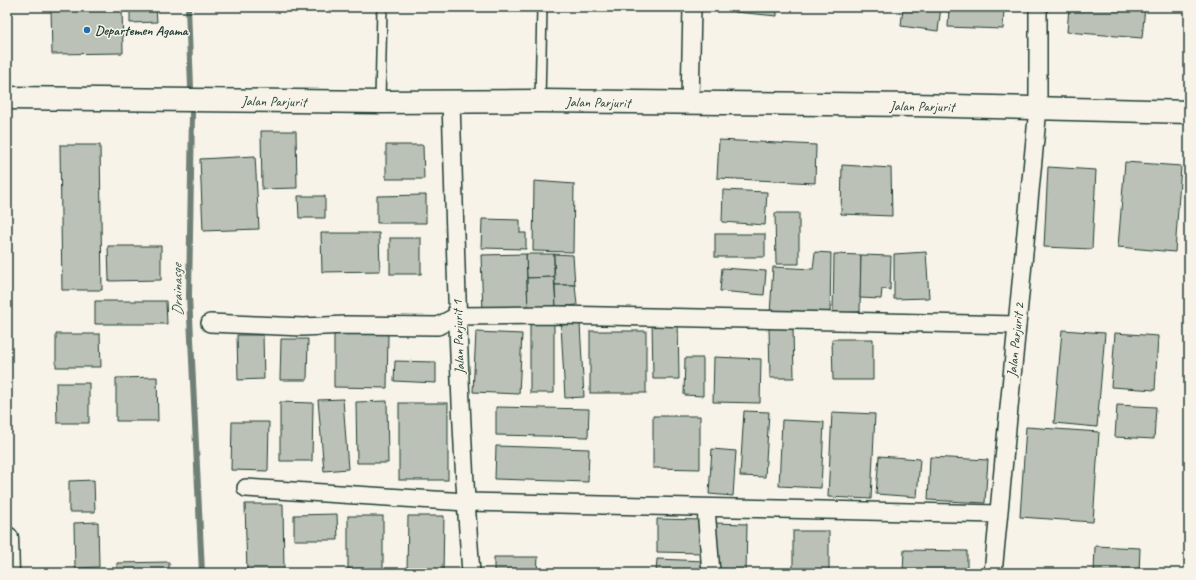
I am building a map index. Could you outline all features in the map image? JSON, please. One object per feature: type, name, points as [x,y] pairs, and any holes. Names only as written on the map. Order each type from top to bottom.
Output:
[{"type":"street","points":[[690,103],[692,7]]},
{"type":"street","name":"Jalan Parjurit 2","points":[[993,573],[1038,108],[1038,7]]},
{"type":"street","name":"Jalan Parjurit","points":[[7,98],[914,105],[1189,112]]},
{"type":"street","name":"Jalan Parjurit 1","points":[[451,102],[457,316],[471,573]]},
{"type":"street","points":[[210,323],[303,327],[346,325],[438,326],[457,316],[558,314],[1017,325]]},
{"type":"street","points":[[246,488],[466,502],[998,514]]},
{"type":"street","points":[[706,508],[711,573]]},
{"type":"street","points":[[7,538],[8,573]]},
{"type":"lane","points":[[380,102],[382,7]]},
{"type":"lane","points":[[540,101],[542,7]]},
{"type":"building","name":"Departemen Agama","points":[[51,7],[122,7],[123,53],[52,54]]},
{"type":"building","points":[[130,7],[156,7],[157,22],[130,23]]},
{"type":"building","points":[[599,7],[669,7],[669,9],[599,9]]},
{"type":"building","points":[[736,7],[777,7],[777,16],[735,12]]},
{"type":"building","points":[[903,7],[941,7],[938,31],[901,26]]},
{"type":"building","points":[[949,7],[1004,7],[1003,29],[948,27]]},
{"type":"building","points":[[1069,7],[1145,7],[1142,38],[1067,32]]},
{"type":"building","points":[[261,131],[296,131],[297,188],[262,189]]},
{"type":"building","points":[[719,140],[816,145],[815,183],[717,178]]},
{"type":"building","points":[[60,145],[100,145],[102,290],[62,290]]},
{"type":"building","points":[[386,145],[423,145],[424,179],[386,179]]},
{"type":"building","points":[[255,156],[259,229],[203,231],[200,159]]},
{"type":"building","points":[[1125,162],[1181,166],[1175,252],[1118,247]]},
{"type":"building","points":[[842,165],[891,168],[892,216],[841,214]]},
{"type":"building","points":[[1048,167],[1096,170],[1092,249],[1044,247]]},
{"type":"building","points":[[534,181],[574,184],[573,252],[533,251]]},
{"type":"building","points":[[723,190],[767,192],[765,225],[722,222]]},
{"type":"building","points":[[426,195],[426,223],[377,223],[377,196]]},
{"type":"building","points":[[298,196],[325,196],[325,218],[299,218]]},
{"type":"building","points":[[775,213],[799,213],[799,264],[776,264]]},
{"type":"building","points":[[482,219],[520,220],[520,233],[526,233],[526,249],[481,248]]},
{"type":"building","points":[[321,233],[379,233],[380,271],[322,272]]},
{"type":"building","points":[[715,234],[765,234],[765,257],[715,257]]},
{"type":"building","points":[[390,238],[421,238],[421,274],[390,274]]},
{"type":"building","points":[[108,246],[161,246],[161,280],[109,281]]},
{"type":"building","points":[[815,252],[831,253],[830,316],[770,314],[773,267],[813,269]]},
{"type":"building","points":[[926,252],[929,298],[894,299],[894,254]]},
{"type":"building","points":[[526,254],[554,254],[554,277],[527,278]]},
{"type":"building","points":[[526,254],[528,311],[483,313],[481,255]]},
{"type":"building","points":[[554,254],[573,255],[575,285],[555,285]]},
{"type":"building","points":[[834,254],[861,255],[860,312],[833,313]]},
{"type":"building","points":[[861,255],[891,256],[890,290],[882,289],[881,299],[860,298]]},
{"type":"building","points":[[722,268],[766,271],[764,295],[720,291]]},
{"type":"building","points":[[554,277],[556,307],[528,311],[527,278]]},
{"type":"building","points":[[555,285],[575,285],[577,305],[556,307]]},
{"type":"building","points":[[95,301],[166,301],[167,324],[95,324]]},
{"type":"building","points":[[530,318],[554,319],[554,393],[530,393]]},
{"type":"building","points":[[652,319],[678,319],[679,379],[653,379]]},
{"type":"building","points":[[580,324],[584,397],[565,398],[561,325]]},
{"type":"building","points":[[769,328],[793,328],[794,378],[770,378]]},
{"type":"building","points":[[1062,330],[1105,333],[1097,427],[1054,423]]},
{"type":"building","points":[[590,331],[646,331],[646,393],[590,393]]},
{"type":"building","points":[[476,332],[522,334],[519,394],[473,392]]},
{"type":"building","points":[[334,333],[388,334],[387,388],[334,387]]},
{"type":"building","points":[[1115,333],[1158,336],[1155,390],[1111,387]]},
{"type":"building","points":[[56,334],[100,334],[101,367],[56,367]]},
{"type":"building","points":[[237,335],[263,335],[264,379],[238,380]]},
{"type":"building","points":[[281,339],[308,339],[307,380],[280,380]]},
{"type":"building","points":[[832,339],[873,339],[873,380],[833,380]]},
{"type":"building","points":[[714,357],[761,359],[760,403],[713,402]]},
{"type":"building","points":[[685,358],[703,358],[703,396],[684,395]]},
{"type":"building","points":[[395,361],[436,362],[436,383],[394,381]]},
{"type":"building","points":[[157,377],[158,421],[116,421],[116,378]]},
{"type":"building","points":[[56,383],[89,383],[89,423],[57,423]]},
{"type":"building","points":[[343,399],[348,469],[324,471],[318,400]]},
{"type":"building","points":[[387,401],[388,463],[357,463],[356,402]]},
{"type":"building","points":[[280,402],[313,403],[312,461],[280,461]]},
{"type":"building","points":[[399,403],[448,403],[448,480],[399,480]]},
{"type":"building","points":[[1117,405],[1156,407],[1154,439],[1115,437]]},
{"type":"building","points":[[496,407],[589,409],[588,437],[496,435]]},
{"type":"building","points":[[744,411],[769,412],[765,477],[740,476]]},
{"type":"building","points":[[832,412],[875,414],[871,499],[828,497]]},
{"type":"building","points":[[653,416],[700,416],[700,469],[653,468]]},
{"type":"building","points":[[782,420],[824,422],[821,488],[779,486]]},
{"type":"building","points":[[232,422],[269,422],[268,471],[231,470]]},
{"type":"building","points":[[1026,427],[1099,432],[1093,522],[1020,517]]},
{"type":"building","points":[[496,446],[589,449],[588,482],[495,479]]},
{"type":"building","points":[[712,449],[736,451],[733,496],[709,494]]},
{"type":"building","points":[[879,456],[920,459],[917,497],[876,494]]},
{"type":"building","points":[[930,457],[988,460],[985,503],[928,500]]},
{"type":"building","points":[[94,480],[95,512],[69,512],[69,481]]},
{"type":"building","points":[[245,504],[283,504],[284,572],[247,572]]},
{"type":"building","points":[[337,514],[338,540],[294,540],[294,515]]},
{"type":"building","points":[[348,516],[383,516],[383,569],[348,569]]},
{"type":"building","points":[[408,516],[444,516],[443,573],[407,573]]},
{"type":"building","points":[[657,519],[705,520],[704,553],[657,552]]},
{"type":"building","points":[[98,522],[99,567],[75,568],[74,523]]},
{"type":"building","points":[[714,523],[747,524],[746,573],[714,573]]},
{"type":"building","points":[[793,531],[829,531],[829,573],[793,573]]},
{"type":"building","points":[[1095,546],[1140,548],[1139,573],[1094,573]]},
{"type":"building","points":[[904,550],[967,551],[967,573],[903,573]]},
{"type":"building","points":[[494,557],[538,557],[537,573],[494,573]]},
{"type":"building","points":[[657,559],[704,561],[704,573],[656,573]]},
{"type":"building","points":[[169,562],[169,573],[117,573],[117,563]]},
{"type":"waterway","name":"Drainasge","points":[[188,7],[192,114],[189,296],[202,573]]},
{"type":"place","name":"Departemen Agama","points":[[87,30]]}]
